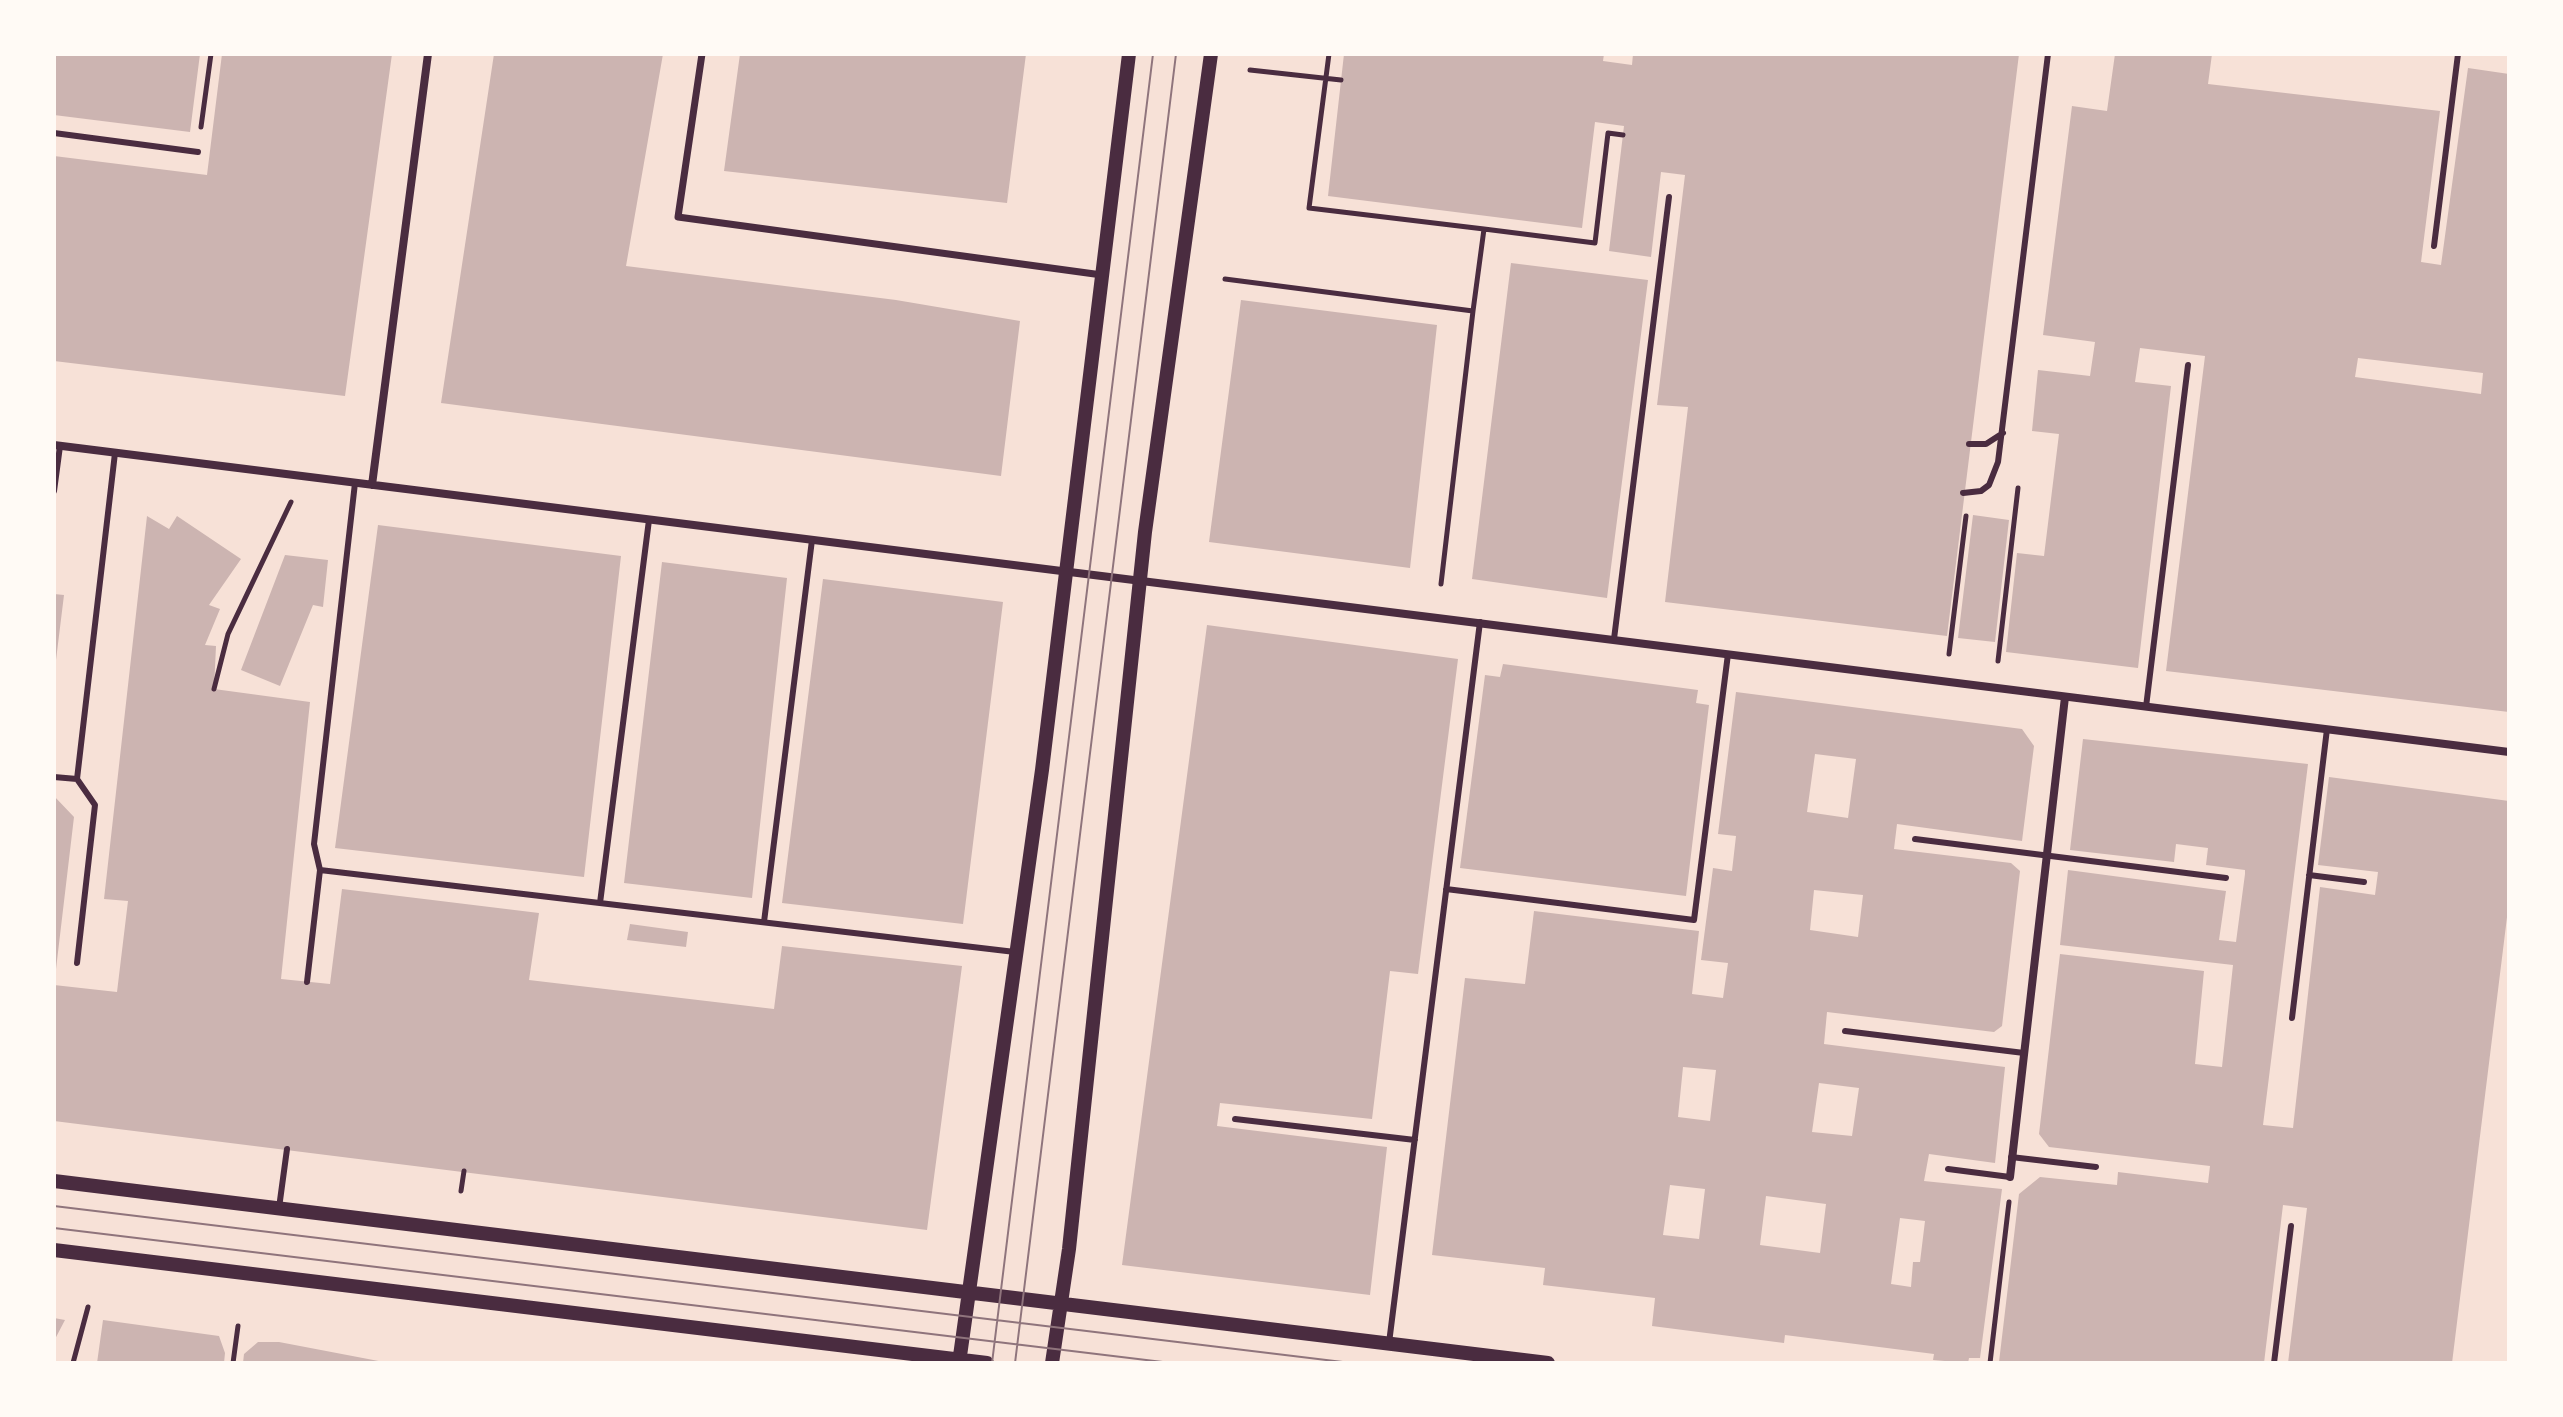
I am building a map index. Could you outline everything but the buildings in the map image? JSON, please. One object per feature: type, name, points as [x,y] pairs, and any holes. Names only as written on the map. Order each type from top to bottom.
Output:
[{"type":"street","points":[[372,485],[428,54]]},
{"type":"street","points":[[702,54],[678,217],[1102,275]]},
{"type":"street","points":[[959,1361],[1067,572],[1129,54]]},
{"type":"street","points":[[1052,1363],[1062,1304],[1139,582],[1211,54]]},
{"type":"street","points":[[57,446],[2509,752]]},
{"type":"street","points":[[2010,1177],[2065,697]]},
{"type":"street","points":[[54,1181],[1548,1363]]},
{"type":"street","points":[[54,1250],[987,1363]]},
{"type":"lane","points":[[1963,493],[1981,491],[1989,485],[1998,462],[2048,54]]},
{"type":"lane","points":[[2434,246],[2458,54]]},
{"type":"lane","points":[[54,133],[198,152]]},
{"type":"lane","points":[[1614,639],[1669,197]]},
{"type":"lane","points":[[2146,707],[2188,365]]},
{"type":"lane","points":[[1969,444],[1986,444],[2003,433]]},
{"type":"lane","points":[[54,491],[57,446]]},
{"type":"lane","points":[[77,963],[95,805],[77,779],[115,453]]},
{"type":"lane","points":[[307,982],[320,870],[314,844],[355,483]]},
{"type":"lane","points":[[600,903],[649,520]]},
{"type":"lane","points":[[764,922],[812,540]]},
{"type":"lane","points":[[1389,1343],[1480,622]]},
{"type":"lane","points":[[1446,889],[1694,920],[1728,654]]},
{"type":"lane","points":[[2292,1018],[2327,729]]},
{"type":"lane","points":[[54,777],[77,779]]},
{"type":"lane","points":[[1915,839],[2226,878]]},
{"type":"lane","points":[[320,870],[1017,952]]},
{"type":"lane","points":[[2309,875],[2364,882]]},
{"type":"lane","points":[[1845,1031],[2024,1053]]},
{"type":"lane","points":[[1235,1119],[1415,1140]]},
{"type":"lane","points":[[279,1208],[287,1149]]},
{"type":"lane","points":[[2011,1157],[2096,1167]]},
{"type":"lane","points":[[1948,1169],[2010,1177]]},
{"type":"lane","points":[[2274,1363],[2291,1226]]},
{"type":"path","points":[[198,152],[211,54]]},
{"type":"path","points":[[1329,54],[1309,208],[1595,243],[1608,133],[1623,135]]},
{"type":"path","points":[[1250,70],[1341,80]]},
{"type":"path","points":[[1441,584],[1484,229]]},
{"type":"path","points":[[1225,279],[1473,311]]},
{"type":"path","points":[[214,689],[228,634],[291,502]]},
{"type":"path","points":[[1949,654],[1967,514]]},
{"type":"path","points":[[461,1191],[464,1171]]},
{"type":"path","points":[[1990,1363],[2010,1177]]},
{"type":"path","points":[[73,1363],[88,1307]]},
{"type":"path","points":[[233,1363],[238,1326]]},
{"type":"tram line","points":[[992,1363],[1153,54]]},
{"type":"tram line","points":[[1015,1363],[1176,54]]},
{"type":"tram line","points":[[54,1206],[1351,1363]]},
{"type":"tram line","points":[[54,1228],[1171,1363]]}]
